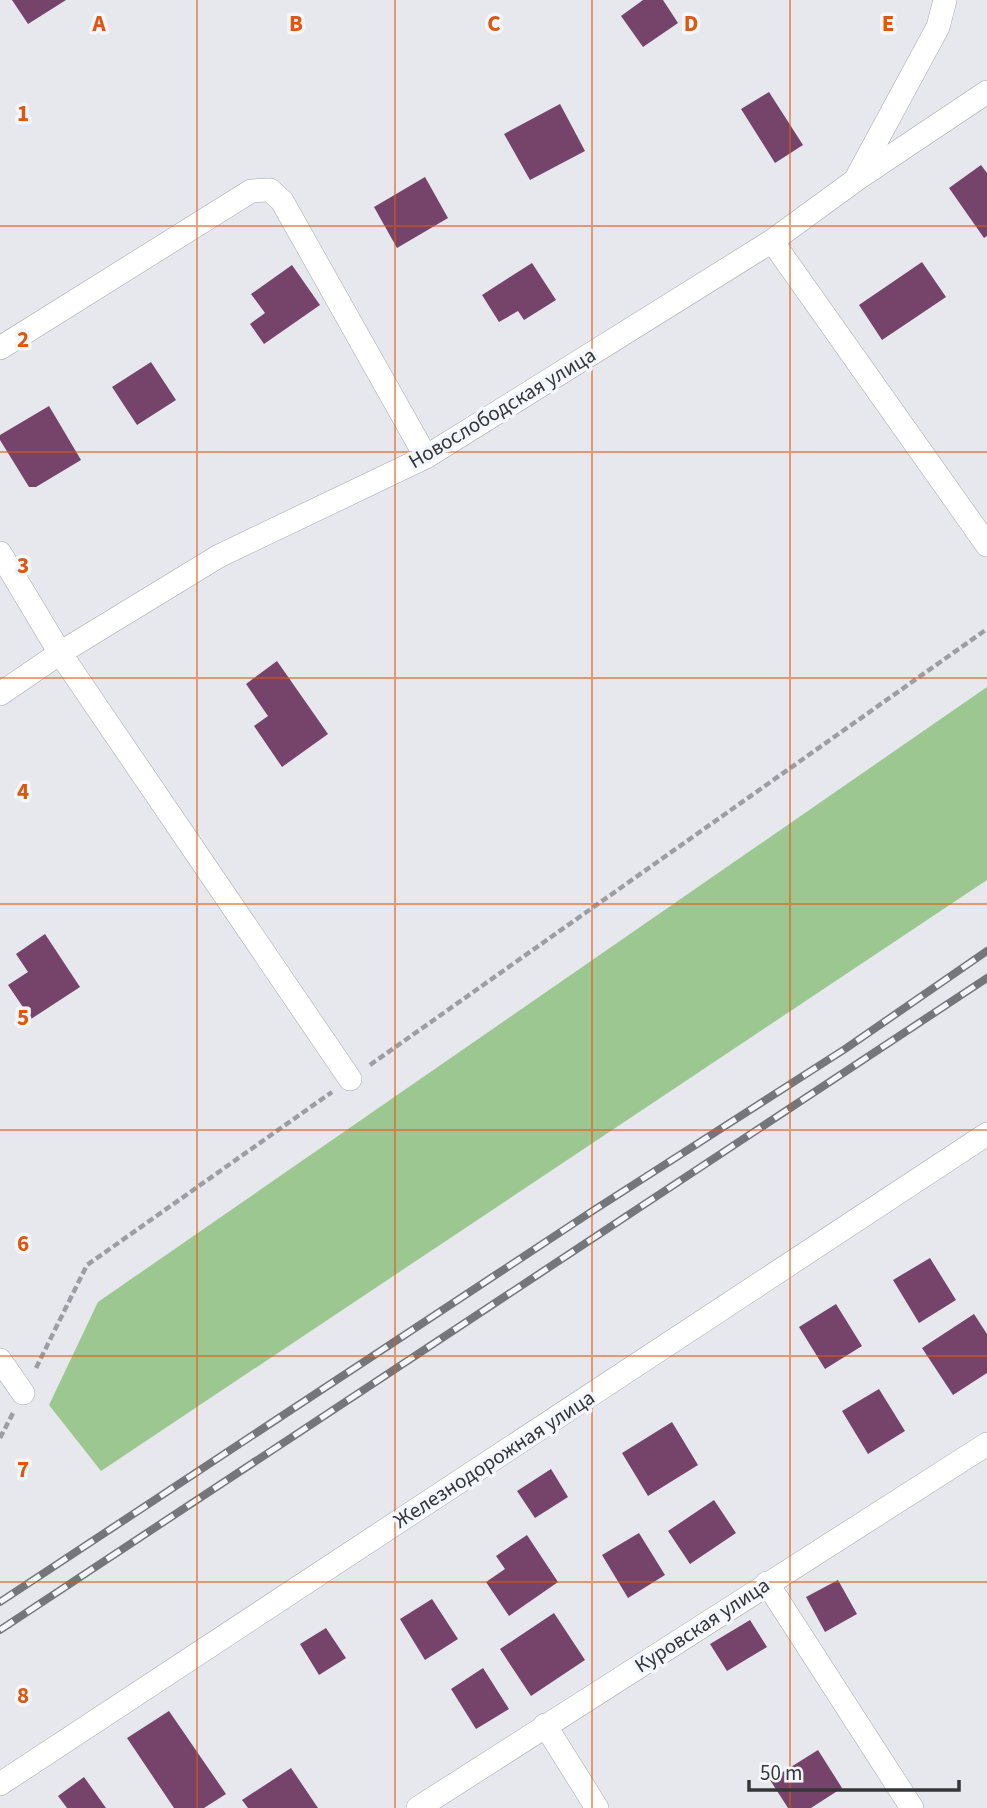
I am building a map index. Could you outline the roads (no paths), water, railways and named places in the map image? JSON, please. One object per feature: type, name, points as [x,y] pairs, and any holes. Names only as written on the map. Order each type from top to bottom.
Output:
[{"type":"street","points":[[857,179],[938,27],[945,0]]},
{"type":"street","name":"Новослободская улица","points":[[0,694],[60,653],[219,556],[426,457],[772,241],[857,179],[987,92]]},
{"type":"street","points":[[0,348],[251,191],[270,190],[282,201],[426,457]]},
{"type":"street","points":[[772,241],[987,545]]},
{"type":"street","points":[[0,553],[60,653],[350,1079]]},
{"type":"street","name":"Железнодорожная улица","points":[[0,1784],[987,1134]]},
{"type":"street","points":[[0,1360],[23,1393]]},
{"type":"street","name":"Куровская улица","points":[[418,1808],[987,1444]]},
{"type":"street","points":[[767,1583],[912,1808]]},
{"type":"street","points":[[545,1725],[597,1808]]},
{"type":"railway","points":[[0,1602],[594,1210],[845,1049],[987,951]]},
{"type":"railway","points":[[0,1630],[987,978]]}]
